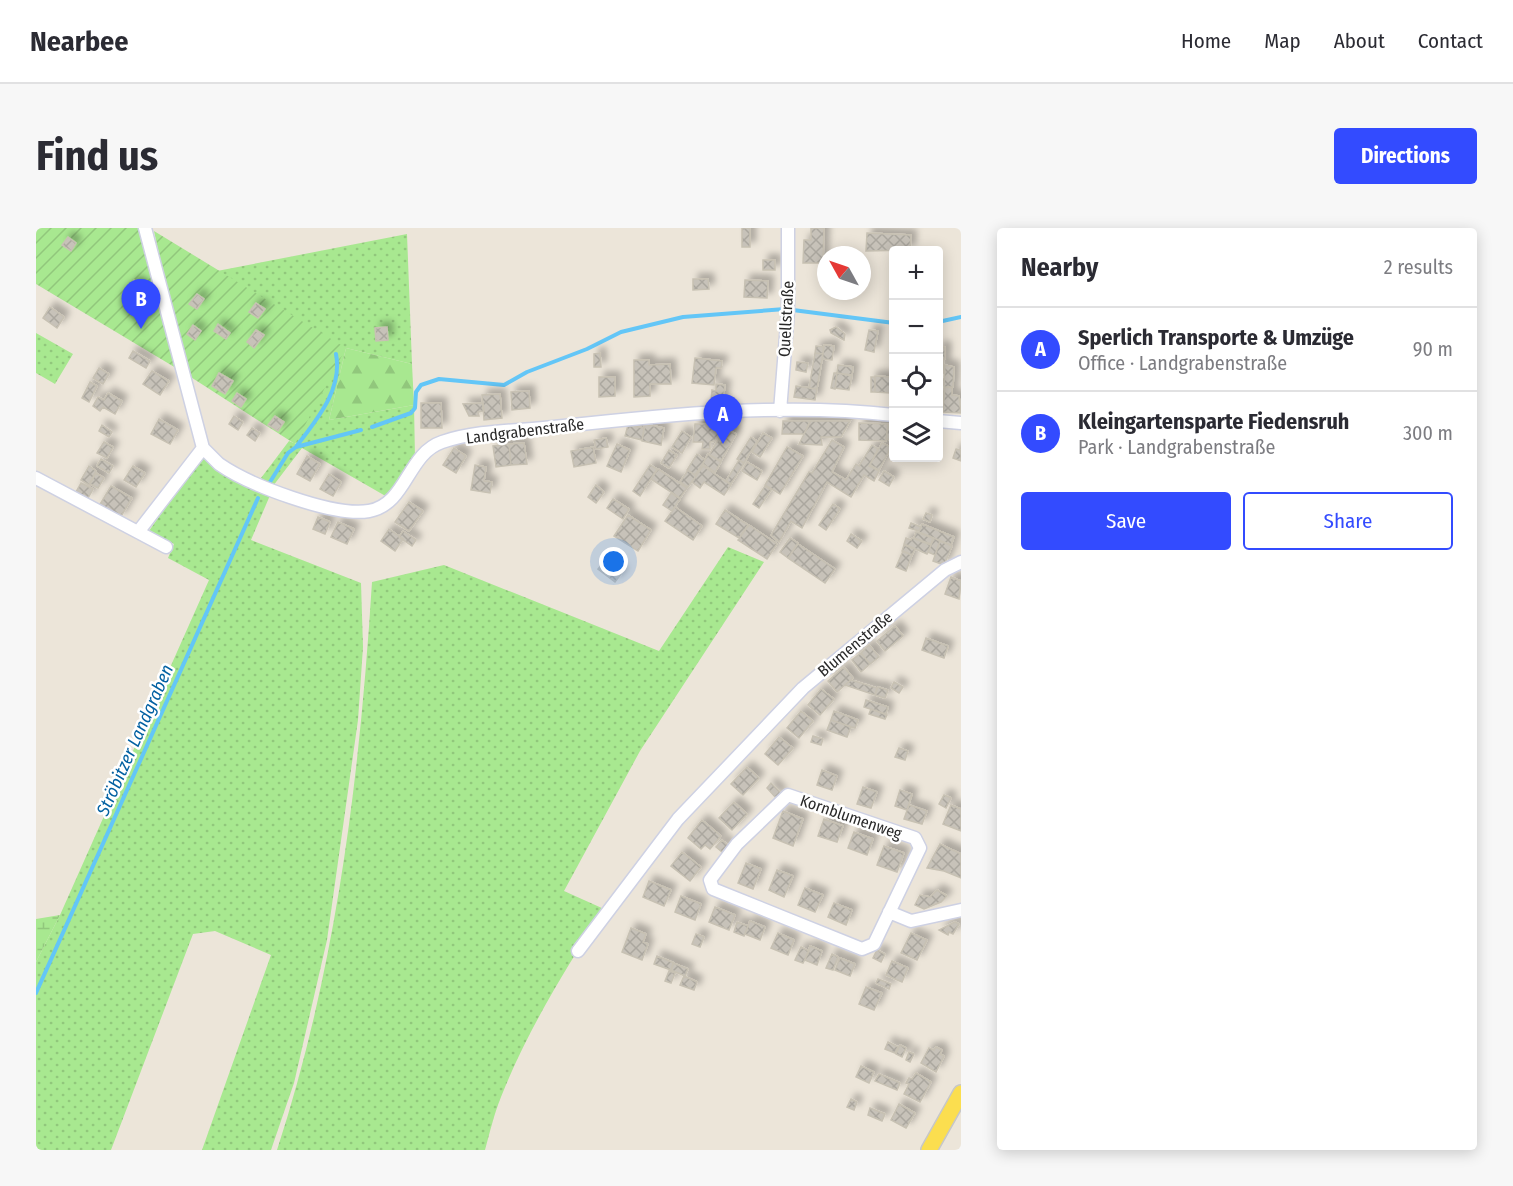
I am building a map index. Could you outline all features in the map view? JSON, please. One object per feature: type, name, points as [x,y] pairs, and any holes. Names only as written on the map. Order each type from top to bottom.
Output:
[{"type":"main road","points":[[929,1150],[961,1093]]},
{"type":"street","points":[[138,532],[203,448],[145,228]]},
{"type":"street","name":"Quellstraße","points":[[780,411],[788,309],[788,228]]},
{"type":"street","name":"Landgrabenstraße","points":[[203,448],[219,463],[261,486],[332,509],[368,511],[391,500],[423,453],[445,441],[635,418],[780,411],[889,415]]},
{"type":"street","points":[[943,421],[961,423]]},
{"type":"street","points":[[36,478],[166,547]]},
{"type":"street","name":"Blumenstraße","points":[[578,951],[678,819],[803,688],[928,584],[961,562]]},
{"type":"street","name":"Kornblumenweg","points":[[788,795],[915,838],[920,848],[889,912],[873,944],[862,949],[713,889],[710,880],[737,844],[788,795]]},
{"type":"street","points":[[889,912],[911,921],[961,910]]},
{"type":"green space","points":[[36,228],[141,228],[183,363],[154,231],[346,348],[295,444],[186,374],[36,284]]},
{"type":"green space","points":[[407,234],[412,364],[346,348],[329,420],[414,405],[415,458],[389,498],[302,448],[273,486],[261,478],[289,441],[296,444],[217,271]]},
{"type":"green space","points":[[36,333],[73,354],[55,384],[36,373]]},
{"type":"green space","points":[[346,348],[412,364],[414,405],[329,420]]},
{"type":"green space","points":[[201,456],[215,468],[271,493],[251,540],[361,583],[363,647],[358,720],[327,940],[294,1083],[271,1150],[202,1150],[271,955],[215,931],[193,934],[111,1150],[36,1150],[36,962],[60,915],[209,580],[168,558],[174,544],[149,531]]},
{"type":"green space","points":[[728,547],[764,562],[640,751],[564,891],[604,909],[535,1024],[511,1072],[492,1123],[485,1150],[277,1150],[298,1081],[315,1011],[342,869],[361,726],[372,582],[444,565],[659,651]]},
{"type":"green space","points":[[60,915],[36,962],[36,919]]},
{"type":"building","points":[[742,228],[750,228],[750,247],[742,247]]},
{"type":"building","points":[[811,228],[824,228],[823,246],[817,246],[817,263],[803,263],[804,240],[811,240]]},
{"type":"building","points":[[867,233],[911,235],[910,246],[889,246],[889,250],[871,251],[871,246],[866,246]]},
{"type":"building","points":[[68,237],[76,243],[71,251],[62,245]]},
{"type":"building","points":[[763,260],[775,260],[775,270],[763,270]]},
{"type":"building","points":[[693,279],[708,279],[709,289],[693,290]]},
{"type":"building","points":[[134,280],[144,287],[136,299],[126,292]]},
{"type":"building","points":[[745,280],[768,281],[767,298],[744,297]]},
{"type":"building","points":[[197,294],[204,299],[197,309],[189,304]]},
{"type":"building","points":[[256,303],[265,309],[258,318],[249,312]]},
{"type":"building","points":[[50,307],[64,317],[57,328],[43,318]]},
{"type":"building","points":[[218,324],[230,333],[226,339],[214,331]]},
{"type":"building","points":[[193,325],[201,331],[195,340],[187,334]]},
{"type":"building","points":[[387,327],[388,340],[376,341],[375,328]]},
{"type":"building","points":[[836,327],[845,334],[844,340],[831,333],[830,330]]},
{"type":"building","points":[[256,330],[264,335],[254,348],[247,342]]},
{"type":"building","points":[[869,330],[878,331],[874,352],[865,350]]},
{"type":"building","points":[[824,345],[834,346],[832,360],[822,359]]},
{"type":"building","points":[[816,346],[824,347],[823,354],[815,353]]},
{"type":"building","points":[[943,347],[945,347],[945,359],[943,359]]},
{"type":"building","points":[[133,351],[150,361],[146,368],[129,358]]},
{"type":"building","points":[[600,353],[601,367],[594,367],[594,354]]},
{"type":"building","points":[[815,353],[823,354],[817,389],[809,388]]},
{"type":"building","points":[[695,358],[722,361],[721,368],[716,368],[714,385],[692,383]]},
{"type":"building","points":[[634,360],[649,360],[649,365],[670,364],[671,384],[650,384],[650,396],[634,397]]},
{"type":"building","points":[[797,362],[808,363],[806,372],[796,370]]},
{"type":"building","points":[[838,365],[853,367],[852,375],[837,373]]},
{"type":"building","points":[[945,365],[954,367],[953,387],[944,387]]},
{"type":"building","points":[[99,368],[109,374],[103,384],[93,378]]},
{"type":"building","points":[[152,371],[169,381],[160,395],[143,384]]},
{"type":"building","points":[[219,373],[233,381],[225,394],[212,386]]},
{"type":"building","points":[[834,373],[837,373],[835,389],[831,388]]},
{"type":"building","points":[[837,373],[852,376],[849,390],[835,388]]},
{"type":"building","points":[[875,376],[889,377],[889,393],[875,392]]},
{"type":"building","points":[[599,377],[615,377],[615,396],[599,397]]},
{"type":"building","points":[[871,377],[875,377],[875,392],[871,392]]},
{"type":"building","points":[[90,382],[97,386],[89,402],[82,398]]},
{"type":"building","points":[[716,384],[725,385],[723,402],[711,401],[712,390],[716,391]]},
{"type":"building","points":[[796,386],[817,389],[815,400],[794,397]]},
{"type":"building","points":[[945,387],[952,388],[952,395],[959,396],[961,413],[943,412]]},
{"type":"building","points":[[529,391],[530,408],[512,410],[511,392]]},
{"type":"building","points":[[108,393],[122,401],[115,414],[103,407],[100,411],[93,406],[98,397],[104,400]]},
{"type":"building","points":[[237,393],[246,399],[241,407],[232,401]]},
{"type":"building","points":[[500,394],[502,418],[484,420],[482,395]]},
{"type":"building","points":[[421,403],[441,403],[442,428],[421,428]]},
{"type":"building","points":[[483,403],[484,411],[478,412],[479,416],[469,416],[463,404]]},
{"type":"building","points":[[234,416],[243,422],[238,430],[229,424]]},
{"type":"building","points":[[275,416],[284,422],[278,431],[268,425]]},
{"type":"building","points":[[159,419],[178,430],[170,444],[151,434]]},
{"type":"building","points":[[783,421],[810,421],[804,434],[782,434]]},
{"type":"building","points":[[811,421],[850,421],[841,437],[821,437],[822,445],[799,444]]},
{"type":"building","points":[[859,423],[888,424],[886,441],[859,440]]},
{"type":"building","points":[[645,424],[664,428],[661,445],[642,441]]},
{"type":"building","points":[[695,424],[725,424],[715,441],[710,442],[710,449],[702,449],[703,442],[693,442]]},
{"type":"building","points":[[888,424],[889,424],[889,439],[886,439]]},
{"type":"building","points":[[102,425],[112,432],[109,437],[99,431]]},
{"type":"building","points":[[628,425],[644,428],[642,440],[625,436]]},
{"type":"building","points":[[252,428],[260,433],[255,441],[247,435]]},
{"type":"building","points":[[725,428],[736,434],[721,461],[709,455]]},
{"type":"building","points":[[682,431],[691,437],[682,453],[672,447]]},
{"type":"building","points":[[763,433],[772,438],[760,457],[752,452]]},
{"type":"building","points":[[751,437],[757,441],[744,463],[737,459]]},
{"type":"building","points":[[606,438],[608,447],[596,449],[594,440]]},
{"type":"building","points":[[832,440],[844,447],[832,472],[846,480],[856,464],[859,466],[872,445],[878,449],[869,466],[879,471],[874,481],[864,475],[851,497],[827,482],[802,528],[791,521],[779,542],[771,535],[809,472],[812,473]]},
{"type":"building","points":[[104,442],[113,447],[107,458],[97,453]]},
{"type":"building","points":[[524,443],[527,464],[511,465],[509,444]]},
{"type":"building","points":[[882,443],[889,446],[889,451],[879,470],[870,465]]},
{"type":"building","points":[[509,444],[511,465],[496,467],[493,446]]},
{"type":"building","points":[[617,444],[630,450],[621,472],[607,466]]},
{"type":"building","points":[[593,447],[596,463],[574,467],[571,451]]},
{"type":"building","points":[[787,447],[803,456],[780,494],[765,485]]},
{"type":"building","points":[[454,448],[466,456],[456,473],[443,465]]},
{"type":"building","points":[[956,449],[961,450],[961,461],[953,458]]},
{"type":"building","points":[[669,450],[677,455],[669,468],[661,463]]},
{"type":"building","points":[[697,454],[705,460],[695,475],[687,470]]},
{"type":"building","points":[[708,454],[721,462],[715,472],[703,464]]},
{"type":"building","points":[[307,456],[320,464],[310,481],[297,474]]},
{"type":"building","points":[[101,459],[113,466],[109,473],[97,466]]},
{"type":"building","points":[[739,460],[744,463],[731,484],[726,481]]},
{"type":"building","points":[[747,462],[762,471],[757,480],[742,471]]},
{"type":"building","points":[[475,465],[486,467],[484,481],[492,482],[490,493],[471,490]]},
{"type":"building","points":[[650,465],[657,469],[640,496],[633,491]]},
{"type":"building","points":[[89,466],[96,471],[89,485],[81,480]]},
{"type":"building","points":[[133,466],[145,473],[136,487],[124,480]]},
{"type":"building","points":[[703,466],[731,485],[724,495],[704,482],[700,488],[692,482]]},
{"type":"building","points":[[658,469],[687,488],[680,498],[651,479]]},
{"type":"building","points":[[688,470],[696,476],[688,487],[680,482]]},
{"type":"building","points":[[884,471],[894,477],[889,486],[879,480]]},
{"type":"building","points":[[96,473],[104,478],[98,488],[90,484]]},
{"type":"building","points":[[329,474],[341,482],[333,496],[320,489]]},
{"type":"building","points":[[81,483],[93,489],[88,498],[76,492]]},
{"type":"building","points":[[596,485],[604,492],[596,503],[588,497]]},
{"type":"building","points":[[111,486],[132,498],[120,518],[99,506]]},
{"type":"building","points":[[765,486],[771,490],[759,508],[753,504]]},
{"type":"building","points":[[671,493],[680,499],[672,511],[663,505]]},
{"type":"building","points":[[613,499],[629,509],[623,519],[607,508]]},
{"type":"building","points":[[409,502],[423,511],[409,531],[395,522]]},
{"type":"building","points":[[833,504],[840,509],[826,530],[819,525]]},
{"type":"building","points":[[675,507],[702,526],[693,540],[665,521]]},
{"type":"building","points":[[725,510],[748,525],[739,538],[716,524]]},
{"type":"building","points":[[926,513],[932,515],[930,522],[923,519]]},
{"type":"building","points":[[628,515],[651,530],[638,551],[614,536]]},
{"type":"building","points":[[318,517],[330,522],[325,534],[313,529]]},
{"type":"building","points":[[338,522],[354,529],[347,544],[331,537]]},
{"type":"building","points":[[911,523],[921,527],[919,531],[909,528]]},
{"type":"building","points":[[922,524],[954,537],[951,545],[919,532]]},
{"type":"building","points":[[749,525],[777,544],[767,559],[738,540]]},
{"type":"building","points":[[389,529],[403,539],[395,551],[381,541]]},
{"type":"building","points":[[403,531],[416,540],[412,546],[399,537]]},
{"type":"building","points":[[916,532],[933,538],[931,544],[914,538]]},
{"type":"building","points":[[851,534],[862,541],[857,548],[847,541]]},
{"type":"building","points":[[790,538],[798,543],[788,558],[780,552]]},
{"type":"building","points":[[906,538],[931,545],[927,554],[904,544]]},
{"type":"building","points":[[934,538],[940,541],[935,555],[928,552]]},
{"type":"building","points":[[940,541],[952,546],[944,565],[933,561]]},
{"type":"building","points":[[798,544],[835,569],[825,583],[788,558]]},
{"type":"building","points":[[904,545],[915,549],[912,555],[902,551]]},
{"type":"building","points":[[903,551],[912,555],[906,571],[896,567]]},
{"type":"building","points":[[605,560],[622,573],[615,582],[598,569]]},
{"type":"building","points":[[951,577],[961,581],[959,599],[945,594]]},
{"type":"building","points":[[895,626],[903,636],[885,651],[877,641]]},
{"type":"building","points":[[926,638],[948,646],[944,658],[922,650]]},
{"type":"building","points":[[869,645],[879,657],[870,664],[861,653]]},
{"type":"building","points":[[861,653],[870,664],[861,672],[852,660]]},
{"type":"building","points":[[844,667],[853,678],[837,692],[828,681]]},
{"type":"building","points":[[851,680],[877,688],[875,695],[845,685]]},
{"type":"building","points":[[894,682],[903,687],[899,693],[891,688]]},
{"type":"building","points":[[878,687],[888,690],[885,698],[875,695]]},
{"type":"building","points":[[821,689],[834,699],[820,715],[808,705]]},
{"type":"building","points":[[866,700],[888,707],[886,714],[864,707]]},
{"type":"building","points":[[871,709],[887,715],[885,719],[869,714]]},
{"type":"building","points":[[801,711],[813,721],[799,738],[787,728]]},
{"type":"building","points":[[834,711],[858,720],[855,728],[831,720]]},
{"type":"building","points":[[831,720],[851,727],[847,737],[827,730]]},
{"type":"building","points":[[813,736],[823,739],[821,745],[811,742]]},
{"type":"building","points":[[779,737],[793,748],[778,765],[765,754]]},
{"type":"building","points":[[899,748],[908,751],[905,760],[895,757]]},
{"type":"building","points":[[747,767],[759,778],[743,795],[731,784]]},
{"type":"building","points":[[822,770],[837,776],[832,790],[817,785]]},
{"type":"building","points":[[771,783],[781,793],[776,798],[767,788]]},
{"type":"building","points":[[863,787],[877,792],[871,808],[857,804]]},
{"type":"building","points":[[900,790],[912,794],[907,810],[895,806]]},
{"type":"building","points":[[944,795],[951,798],[946,808],[939,804]]},
{"type":"building","points":[[734,802],[747,814],[732,830],[719,818]]},
{"type":"building","points":[[909,805],[927,811],[922,824],[904,819]]},
{"type":"building","points":[[951,805],[961,809],[961,831],[943,824]]},
{"type":"building","points":[[783,811],[803,819],[793,846],[773,838]]},
{"type":"building","points":[[824,819],[843,826],[837,842],[818,836]]},
{"type":"building","points":[[702,820],[721,836],[710,849],[705,845],[701,849],[688,838]]},
{"type":"building","points":[[854,832],[873,839],[867,855],[848,848]]},
{"type":"building","points":[[722,840],[728,845],[722,852],[716,847]]},
{"type":"building","points":[[940,844],[961,854],[961,878],[944,871],[927,868]]},
{"type":"building","points":[[884,846],[904,853],[897,872],[877,865]]},
{"type":"building","points":[[682,852],[701,867],[690,881],[671,866]]},
{"type":"building","points":[[746,863],[761,869],[753,889],[738,883]]},
{"type":"building","points":[[777,870],[793,876],[784,897],[769,890]]},
{"type":"building","points":[[649,881],[671,890],[664,906],[643,897]]},
{"type":"building","points":[[805,888],[823,895],[815,912],[798,905]]},
{"type":"building","points":[[937,890],[947,896],[941,902],[924,909],[915,905],[920,895],[930,897]]},
{"type":"building","points":[[681,896],[701,904],[695,920],[675,912]]},
{"type":"building","points":[[834,903],[852,910],[846,925],[828,917]]},
{"type":"building","points":[[715,907],[735,915],[729,930],[709,922]]},
{"type":"building","points":[[750,921],[765,927],[760,940],[745,934]]},
{"type":"building","points":[[737,922],[748,926],[744,936],[734,932]]},
{"type":"building","points":[[955,922],[959,924],[953,934],[949,932],[948,935],[939,930]]},
{"type":"building","points":[[631,928],[646,934],[643,942],[648,944],[642,960],[622,952]]},
{"type":"building","points":[[778,933],[794,940],[788,955],[771,948]]},
{"type":"building","points":[[911,933],[927,940],[917,960],[901,953]]},
{"type":"building","points":[[696,934],[704,937],[700,947],[692,944]]},
{"type":"building","points":[[810,946],[822,951],[817,965],[805,960]]},
{"type":"building","points":[[801,947],[809,951],[803,963],[795,960]]},
{"type":"building","points":[[877,950],[885,954],[881,962],[873,958]]},
{"type":"building","points":[[832,954],[838,957],[833,970],[826,968]]},
{"type":"building","points":[[657,956],[674,963],[671,970],[654,964]]},
{"type":"building","points":[[840,958],[855,964],[850,976],[835,970]]},
{"type":"building","points":[[892,961],[908,968],[902,982],[886,975]]},
{"type":"building","points":[[673,963],[688,969],[685,976],[671,970]]},
{"type":"building","points":[[669,971],[675,973],[671,983],[665,981]]},
{"type":"building","points":[[684,976],[697,982],[694,990],[680,985]]},
{"type":"building","points":[[878,979],[891,984],[889,989],[876,983]]},
{"type":"building","points":[[866,987],[882,993],[874,1010],[859,1004]]},
{"type":"building","points":[[888,1042],[898,1047],[895,1053],[885,1049]]},
{"type":"building","points":[[900,1045],[906,1048],[902,1057],[896,1054]]},
{"type":"building","points":[[936,1047],[942,1050],[940,1054],[944,1056],[936,1072],[921,1063],[929,1048],[934,1050]]},
{"type":"building","points":[[909,1052],[914,1054],[910,1062],[906,1060]]},
{"type":"building","points":[[861,1066],[874,1072],[869,1083],[856,1077]]},
{"type":"building","points":[[916,1073],[931,1082],[920,1102],[904,1094],[909,1084],[906,1083]]},
{"type":"building","points":[[879,1074],[900,1083],[897,1090],[875,1081]]},
{"type":"building","points":[[851,1099],[857,1102],[854,1110],[847,1107]]},
{"type":"building","points":[[899,1104],[915,1113],[906,1128],[891,1120]]},
{"type":"building","points":[[870,1108],[885,1114],[882,1121],[868,1115]]},
{"type":"waterway","name":"Ströbitzer Landgraben","points":[[372,427],[411,413],[415,408],[416,392],[421,385],[439,379],[504,385],[527,372],[587,349],[621,332],[683,317],[785,309],[889,322]]},
{"type":"waterway","name":"Ströbitzer Landgraben","points":[[943,321],[961,317]]},
{"type":"waterway","points":[[296,447],[332,392],[336,380],[336,354]]},
{"type":"waterway","name":"Ströbitzer Landgraben","points":[[270,482],[288,453],[296,447],[361,430]]},
{"type":"waterway","name":"Ströbitzer Landgraben","points":[[36,993],[258,498]]},
{"type":"place","name":"Kleingartensparte Fiedensruh","points":[[141,329]]},
{"type":"place","name":"Sperlich Transporte & Umzüge","points":[[723,444]]}]
